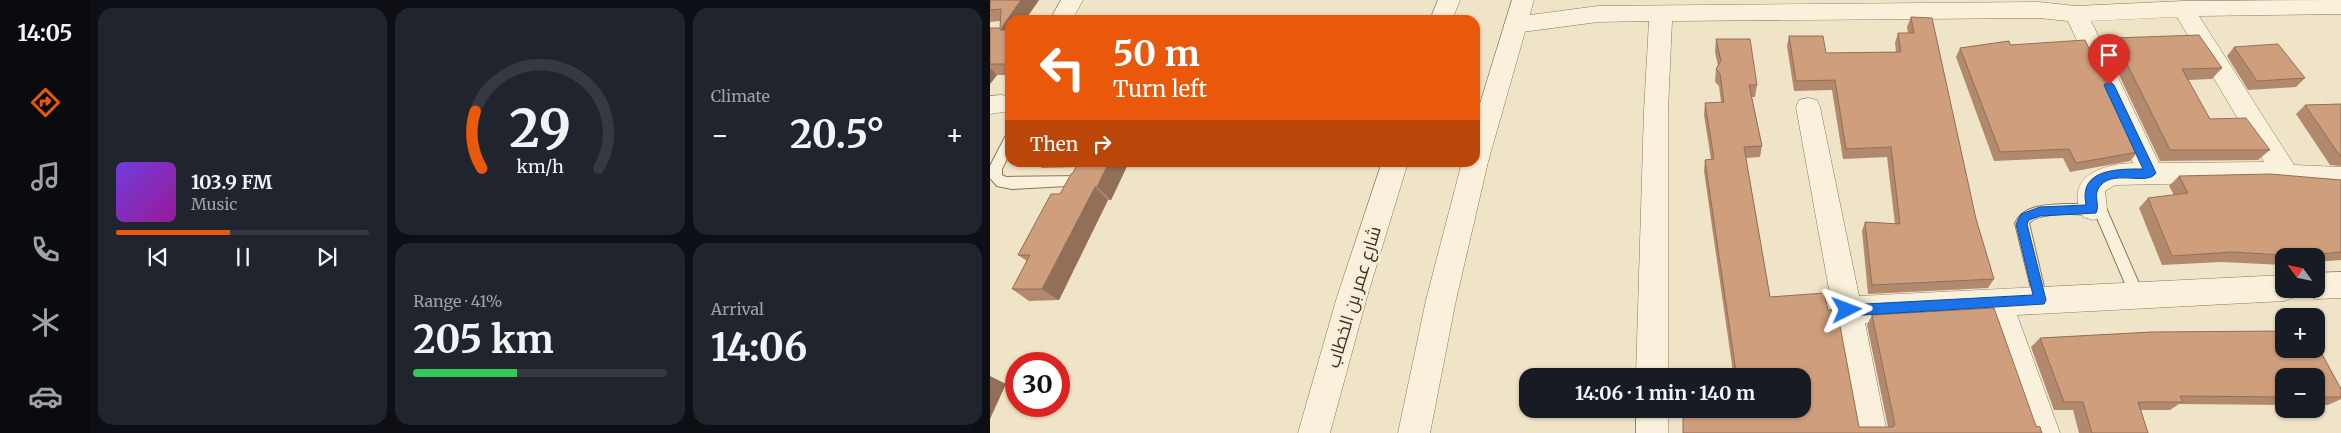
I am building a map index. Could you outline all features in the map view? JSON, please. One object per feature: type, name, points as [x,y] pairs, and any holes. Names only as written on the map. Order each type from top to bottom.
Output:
[{"type":"street","points":[[1064,15],[1072,0]]},
{"type":"street","points":[[1443,15],[1449,0]]},
{"type":"street","points":[[1480,127],[1483,108],[1523,0]]},
{"type":"street","points":[[1515,25],[1598,14],[1660,14],[1700,7],[2037,5],[2076,14],[2183,8],[2341,7]]},
{"type":"street","points":[[2183,8],[2286,175]]},
{"type":"street","points":[[1652,368],[1656,111],[1660,14]]},
{"type":"street","points":[[2076,14],[2151,173]]},
{"type":"street","points":[[1808,107],[1871,433]]},
{"type":"street","name":"شارع عمر بن الخطاب","points":[[1314,433],[1352,297],[1393,167]]},
{"type":"street","points":[[1414,433],[1441,300],[1473,167]]},
{"type":"street","points":[[2092,209],[2090,197],[2093,186],[2101,178],[2113,174],[2259,172],[2341,178]]},
{"type":"street","points":[[1847,310],[2275,288]]},
{"type":"street","points":[[1998,303],[2044,433]]},
{"type":"street","points":[[1652,418],[1652,433]]},
{"type":"lane","points":[[1005,150],[995,169],[996,176],[1002,182],[1012,184],[1081,181]]},
{"type":"lane","points":[[2040,300],[2022,224],[2025,217],[2040,211],[2097,210],[2104,217],[2137,296]]},
{"type":"building","points":[[990,0],[1021,0],[1010,15],[1005,15],[1005,23],[1000,30],[1005,30],[1005,64],[990,64],[990,28],[1000,28],[1001,9],[990,10]]},
{"type":"building","points":[[1911,17],[1932,18],[1976,219],[1994,279],[1872,285],[1865,222],[1900,224],[1891,147],[1846,149],[1835,80],[1796,81],[1789,36],[1823,36],[1826,53],[1901,52],[1898,33],[1914,33]]},
{"type":"building","points":[[2199,35],[2222,68],[2182,69],[2210,119],[2246,118],[2270,150],[2170,150],[2114,38]]},
{"type":"building","points":[[1716,39],[1750,39],[1757,85],[1749,85],[1762,146],[1744,147],[1770,297],[1824,293],[1828,310],[1837,310],[1859,427],[1893,427],[1895,425],[1872,315],[1994,308],[2036,426],[2040,427],[2042,433],[1683,433],[1683,418],[1811,418],[1811,368],[1735,368],[1705,160],[1714,159],[1705,103],[1724,102],[1720,74],[1716,69],[1721,61]]},
{"type":"building","points":[[2085,40],[2138,152],[2076,163],[2069,149],[2000,152],[1960,48],[2009,41],[2010,45]]},
{"type":"building","points":[[2278,44],[2305,78],[2257,81],[2234,47]]},
{"type":"building","points":[[2341,104],[2341,156],[2340,156],[2305,105]]},
{"type":"building","points":[[1076,167],[1107,167],[1042,289],[1012,289],[1030,255],[1018,255],[1051,194],[1060,194]]},
{"type":"building","points":[[2270,174],[2341,180],[2341,252],[2325,253],[2325,248],[2275,248],[2275,255],[2232,252],[2172,256],[2148,198],[2188,193],[2179,176]]},
{"type":"building","points":[[2275,331],[2275,358],[2324,358],[2341,389],[2341,397],[2325,397],[2325,368],[2275,368],[2275,397],[2180,396],[2183,402],[2138,402],[2148,433],[2092,433],[2083,402],[2064,402],[2040,338],[2152,332]]},
{"type":"route","points":[[1847,310],[2040,300],[2022,224],[2025,217],[2040,211],[2092,209],[2090,197],[2093,186],[2101,178],[2113,174],[2151,173],[2109,85]]}]
